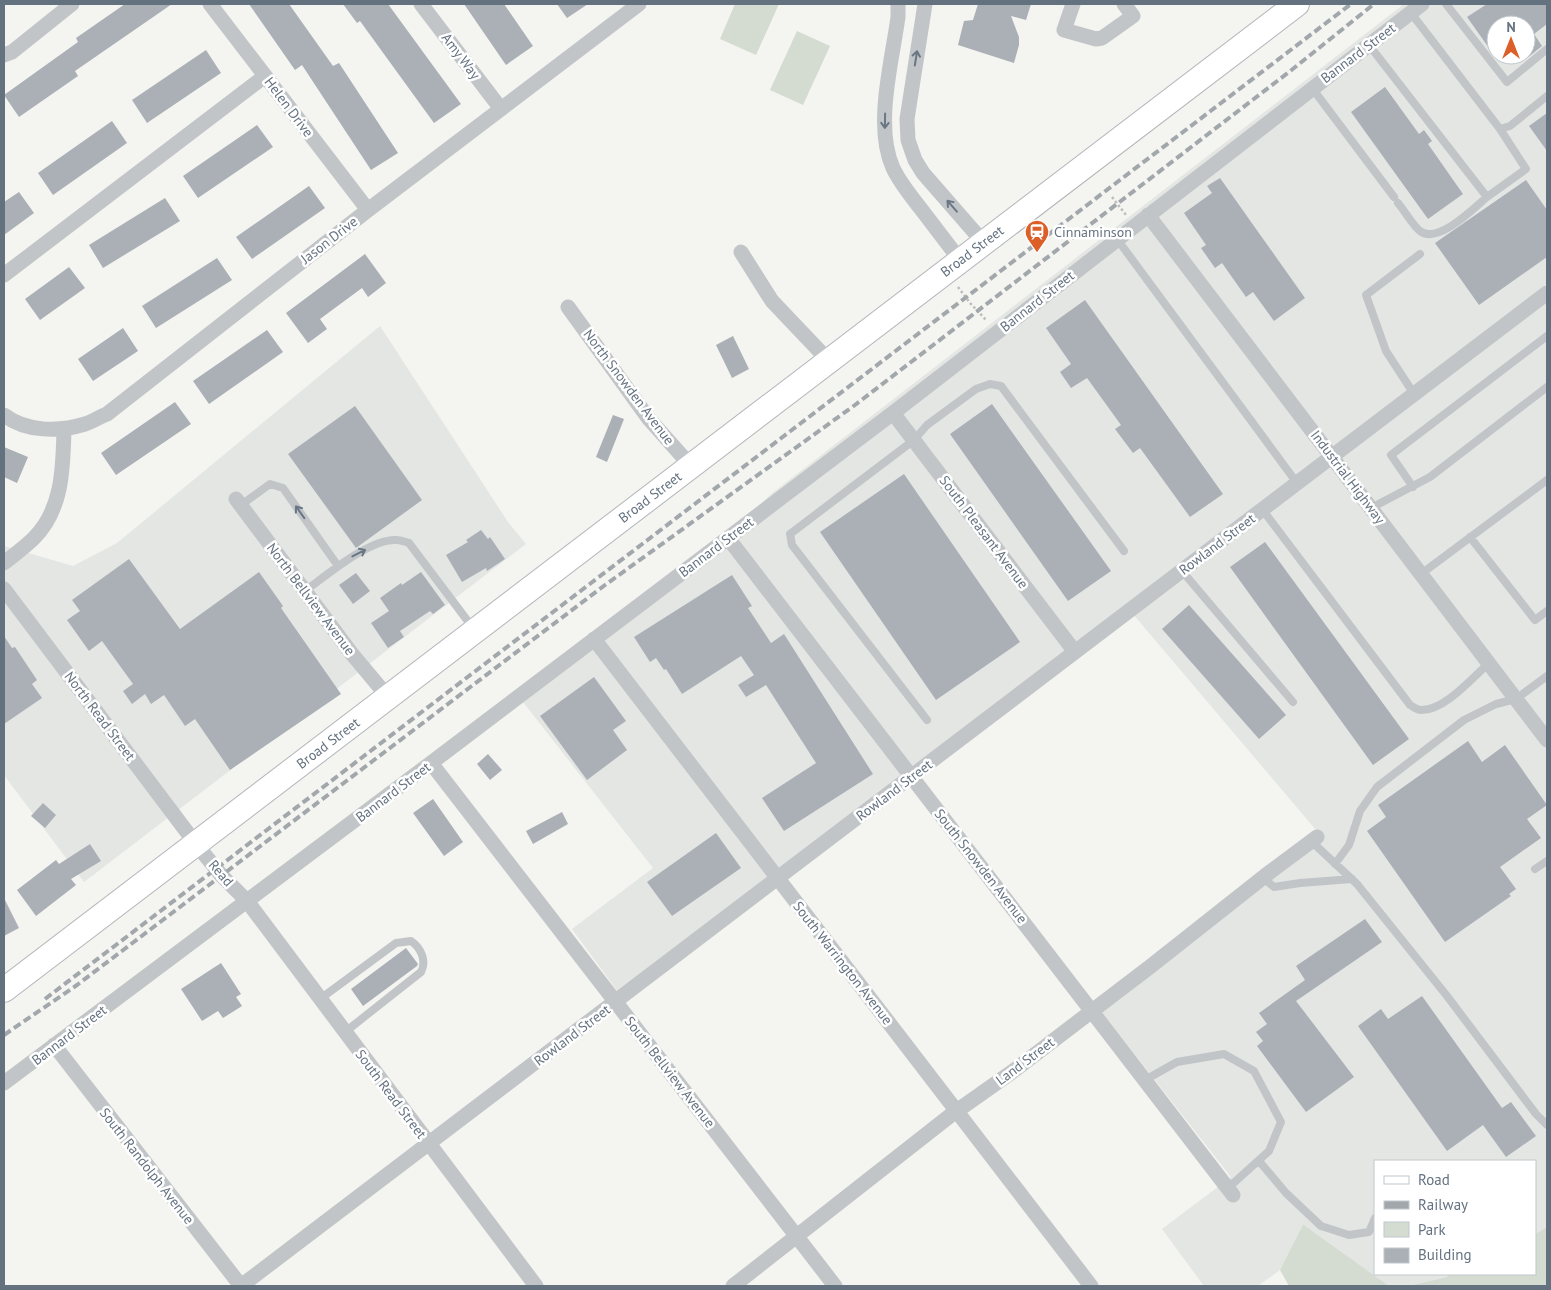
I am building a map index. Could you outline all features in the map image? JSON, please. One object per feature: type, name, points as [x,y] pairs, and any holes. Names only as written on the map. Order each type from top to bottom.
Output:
[{"type":"main road","name":"Broad Street","points":[[5,985],[196,844],[1297,4]]},
{"type":"street","points":[[4,55],[12,52],[72,4]]},
{"type":"street","name":"Helen Drive","points":[[210,4],[368,210]]},
{"type":"street","name":"Amy Way","points":[[421,4],[501,109]]},
{"type":"street","name":"Jason Drive","points":[[4,415],[21,424],[40,429],[64,429],[86,424],[106,414],[368,210],[638,4]]},
{"type":"street","points":[[898,4],[898,17],[885,106],[886,147],[902,183],[960,260]]},
{"type":"street","points":[[925,4],[907,119],[908,140],[923,173],[984,243]]},
{"type":"street","points":[[1073,4],[1064,30],[1096,39],[1102,38],[1133,16],[1124,4]]},
{"type":"street","name":"Bannard Street","points":[[4,1083],[728,538],[1416,8]]},
{"type":"street","points":[[4,275],[265,76]]},
{"type":"street","points":[[891,161],[914,156]]},
{"type":"street","name":"Industrial Highway","points":[[1148,215],[1547,740]]},
{"type":"street","points":[[740,252],[772,301],[829,361]]},
{"type":"street","name":"Rowland Street","points":[[241,1286],[1547,293]]},
{"type":"street","name":"North Snowden Avenue","points":[[568,306],[650,419],[690,466]]},
{"type":"street","name":"South Pleasant Avenue","points":[[892,413],[1076,652]]},
{"type":"street","points":[[4,563],[34,538],[46,522],[56,501],[63,474],[64,429]]},
{"type":"street","name":"North Bellview Avenue","points":[[238,502],[352,654],[388,698]]},
{"type":"street","name":"South Snowden Avenue","points":[[728,538],[1231,1192]]},
{"type":"street","name":"North Read Street","points":[[4,589],[196,844]]},
{"type":"street","name":"South Warrington Avenue","points":[[594,639],[1091,1286]]},
{"type":"street","name":"South Bellview Avenue","points":[[431,763],[834,1286]]},
{"type":"street","name":"Land Street","points":[[734,1286],[957,1111],[1012,1072],[1314,839]]},
{"type":"street","name":"Read","points":[[196,844],[222,876],[246,901]]},
{"type":"street","name":"South Read Street","points":[[246,901],[536,1286]]},
{"type":"street","name":"South Randolph Avenue","points":[[54,1045],[241,1286]]},
{"type":"lane","points":[[1446,4],[1508,82],[1547,49]]},
{"type":"lane","points":[[1312,88],[1420,232],[1428,234],[1441,232],[1461,220],[1487,197],[1526,170],[1416,8]]},
{"type":"lane","points":[[1369,45],[1487,197]]},
{"type":"lane","points":[[1500,130],[1510,126],[1547,96]]},
{"type":"lane","points":[[1116,239],[1297,483]]},
{"type":"lane","points":[[1414,394],[1386,351],[1366,295],[1420,254]]},
{"type":"lane","points":[[1414,487],[1391,455],[1547,336]]},
{"type":"lane","points":[[928,720],[792,545],[790,534],[914,440],[927,425],[976,389],[990,384],[1001,386],[1124,551]]},
{"type":"lane","points":[[1372,508],[1430,477],[1547,387]]},
{"type":"lane","points":[[1421,574],[1547,480]]},
{"type":"lane","points":[[238,502],[270,484],[283,488],[338,566]]},
{"type":"lane","points":[[1262,510],[1410,705],[1419,710],[1430,709],[1443,704],[1489,663]]},
{"type":"lane","points":[[1470,537],[1535,620],[1547,610]]},
{"type":"lane","points":[[305,591],[346,560],[382,542],[398,540],[409,543],[476,630]]},
{"type":"lane","points":[[1182,570],[1293,702]]},
{"type":"lane","points":[[1335,864],[1349,846],[1360,811],[1377,787],[1464,720],[1496,704],[1516,699],[1547,676]]},
{"type":"lane","points":[[1314,839],[1335,864],[1352,879],[1447,996],[1536,1114],[1547,1125]]},
{"type":"lane","points":[[1535,869],[1547,860]]},
{"type":"lane","points":[[1263,878],[1274,888],[1300,883],[1352,879]]},
{"type":"lane","points":[[320,999],[396,943],[410,941],[416,944],[424,960],[421,972],[345,1032]]},
{"type":"lane","points":[[1145,1080],[1177,1062],[1224,1054],[1254,1070],[1281,1122],[1269,1152],[1231,1192]]},
{"type":"lane","points":[[1259,1161],[1286,1193],[1321,1226],[1348,1235],[1369,1232],[1374,1220]]},
{"type":"path","points":[[1112,197],[1134,226]]},
{"type":"path","points":[[970,303],[996,332]]},
{"type":"shaded area","points":[[1404,4],[1547,4],[1547,1227],[1536,1233],[1536,1160],[1374,1160],[1374,1275],[1448,1275],[1447,1277],[1408,1286],[1389,1286],[1304,1225],[1280,1270],[1258,1286],[1204,1286],[1162,1229],[1231,1177],[1095,1004],[1316,830],[1127,607],[621,996],[572,929],[653,868],[523,702],[699,568],[771,494]]},
{"type":"shaded area","points":[[380,326],[508,522],[526,544],[84,882],[4,775],[4,546],[73,566],[117,543]]},
{"type":"green space","points":[[735,4],[779,4],[756,55],[720,39]]},
{"type":"green space","points":[[797,31],[830,46],[803,105],[770,90]]},
{"type":"green space","points":[[1303,1225],[1389,1286],[1289,1286],[1280,1270]]},
{"type":"green space","points":[[1547,1227],[1547,1286],[1408,1286],[1447,1277],[1448,1275],[1536,1275],[1536,1233]]},
{"type":"building","points":[[125,4],[172,4],[75,71],[78,76],[19,117],[4,95],[78,42],[76,38]]},
{"type":"building","points":[[249,4],[289,4],[333,66],[339,63],[398,153],[371,170],[302,65],[295,70]]},
{"type":"building","points":[[343,4],[388,4],[461,104],[434,123],[360,21],[357,23]]},
{"type":"building","points":[[464,4],[504,4],[533,46],[506,65]]},
{"type":"building","points":[[557,4],[588,4],[567,18]]},
{"type":"building","points":[[978,4],[1031,4],[1026,20],[1011,16],[1019,37],[1019,45],[1014,63],[958,45],[964,21],[973,20]]},
{"type":"building","points":[[1487,4],[1547,4],[1547,24],[1536,32],[1536,15],[1486,15],[1486,44],[1467,17]]},
{"type":"building","points":[[1536,37],[1542,46],[1536,51]]},
{"type":"building","points":[[206,50],[221,73],[147,123],[132,100]]},
{"type":"building","points":[[1385,87],[1419,134],[1424,130],[1432,141],[1428,144],[1463,194],[1428,219],[1351,112]]},
{"type":"building","points":[[1547,113],[1547,151],[1529,126]]},
{"type":"building","points":[[112,121],[127,143],[53,195],[38,173]]},
{"type":"building","points":[[257,125],[273,147],[198,198],[183,176]]},
{"type":"building","points":[[1220,178],[1305,298],[1274,321],[1253,292],[1246,297],[1222,263],[1215,268],[1201,248],[1206,245],[1184,213],[1212,193],[1207,186]]},
{"type":"building","points":[[1526,180],[1547,210],[1547,257],[1479,305],[1435,243]]},
{"type":"building","points":[[309,186],[325,208],[252,259],[236,237]]},
{"type":"building","points":[[19,192],[34,213],[4,235],[4,202]]},
{"type":"building","points":[[165,198],[180,221],[103,268],[89,245]]},
{"type":"building","points":[[365,254],[386,283],[368,297],[362,288],[320,319],[327,329],[308,343],[286,313]]},
{"type":"building","points":[[217,258],[232,280],[156,328],[142,306]]},
{"type":"building","points":[[69,267],[85,288],[40,320],[25,299]]},
{"type":"building","points":[[1085,300],[1223,494],[1190,517],[1140,448],[1133,453],[1115,429],[1121,425],[1087,378],[1071,388],[1060,372],[1071,364],[1046,328]]},
{"type":"building","points":[[123,328],[138,351],[93,381],[78,359]]},
{"type":"building","points":[[267,330],[283,352],[209,404],[193,381]]},
{"type":"building","points":[[733,336],[749,369],[732,378],[716,345]]},
{"type":"building","points":[[175,402],[191,424],[116,475],[101,453]]},
{"type":"building","points":[[992,404],[1111,571],[1068,601],[950,434]]},
{"type":"building","points":[[355,406],[422,500],[356,548],[288,454]]},
{"type":"building","points":[[613,415],[624,419],[607,462],[596,457]]},
{"type":"building","points":[[4,447],[28,457],[17,483],[4,477]]},
{"type":"building","points":[[904,474],[1020,642],[936,700],[820,532]]},
{"type":"building","points":[[481,530],[488,539],[490,537],[505,559],[487,571],[486,568],[462,582],[446,555],[468,542],[466,540]]},
{"type":"building","points":[[1265,542],[1409,739],[1373,765],[1230,567]]},
{"type":"building","points":[[129,559],[180,629],[259,572],[283,606],[281,608],[341,694],[230,770],[195,719],[185,726],[164,695],[151,704],[145,694],[132,704],[123,691],[133,684],[102,641],[89,651],[67,620],[80,611],[72,600]]},
{"type":"building","points":[[421,572],[445,605],[433,614],[430,611],[400,631],[404,637],[388,648],[371,623],[389,611],[380,598]]},
{"type":"building","points":[[356,573],[370,591],[353,604],[339,585]]},
{"type":"building","points":[[732,575],[752,606],[748,608],[771,643],[784,634],[873,774],[784,831],[762,798],[816,763],[766,685],[746,697],[738,685],[754,675],[741,656],[682,694],[666,669],[664,670],[656,658],[650,662],[634,637]]},
{"type":"building","points":[[1189,605],[1286,715],[1259,739],[1162,629]]},
{"type":"building","points":[[4,636],[12,648],[15,647],[37,680],[32,684],[42,698],[4,724]]},
{"type":"building","points":[[594,677],[626,721],[613,730],[627,750],[587,780],[540,716]]},
{"type":"building","points":[[1468,741],[1482,762],[1505,745],[1547,805],[1527,819],[1541,838],[1500,867],[1516,889],[1509,894],[1511,896],[1445,942],[1367,831],[1386,817],[1378,805]]},
{"type":"building","points":[[488,754],[502,770],[490,780],[477,764]]},
{"type":"building","points":[[433,799],[463,842],[444,856],[413,813]]},
{"type":"building","points":[[43,803],[56,815],[45,828],[31,816]]},
{"type":"building","points":[[562,812],[568,824],[533,844],[526,831]]},
{"type":"building","points":[[716,833],[741,868],[672,916],[647,882]]},
{"type":"building","points":[[90,844],[101,861],[71,879],[76,885],[36,916],[17,890],[56,860],[59,864]]},
{"type":"building","points":[[4,898],[19,928],[4,936]]},
{"type":"building","points":[[1365,919],[1382,942],[1296,1001],[1354,1077],[1306,1112],[1257,1046],[1263,1041],[1256,1032],[1267,1024],[1259,1013],[1305,980],[1296,966]]},
{"type":"building","points":[[406,948],[418,964],[417,966],[363,1006],[351,989]]},
{"type":"building","points":[[221,963],[241,994],[236,997],[242,1006],[223,1018],[218,1011],[202,1021],[181,989]]},
{"type":"building","points":[[1422,996],[1502,1108],[1511,1102],[1536,1136],[1506,1157],[1483,1125],[1447,1151],[1358,1026],[1381,1009],[1388,1019]]},
{"type":"railway","points":[[45,999],[1351,4]]},
{"type":"railway","points":[[4,1035],[77,985],[605,585],[855,405],[1289,72],[1374,4]]},
{"type":"place","name":"Cinnaminson","points":[[1037,253]]}]
